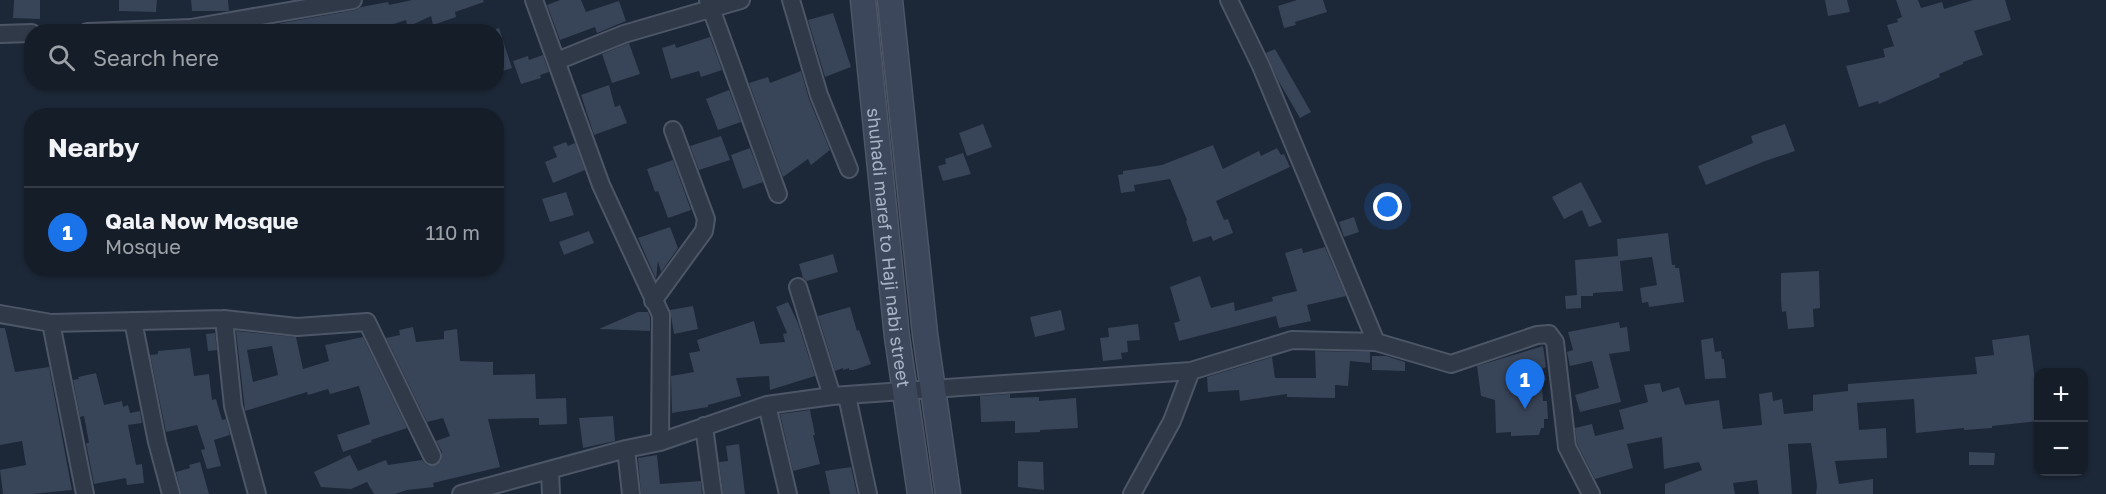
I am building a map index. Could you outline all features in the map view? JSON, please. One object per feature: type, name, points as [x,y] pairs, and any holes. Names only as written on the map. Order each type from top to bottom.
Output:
[{"type":"main road","name":"shuhadi maref to Haji nabi street","points":[[862,0],[897,337],[920,494]]},
{"type":"main road","points":[[890,0],[925,334],[948,494]]},
{"type":"street","points":[[214,24],[353,0]]},
{"type":"street","points":[[534,0],[601,185],[661,315],[660,442]]},
{"type":"street","points":[[557,61],[624,34],[710,4],[741,0]]},
{"type":"street","points":[[791,0],[819,95],[849,169]]},
{"type":"street","points":[[1229,0],[1261,66],[1376,342]]},
{"type":"street","points":[[710,4],[778,194]]},
{"type":"street","points":[[0,34],[24,33]]},
{"type":"street","points":[[653,301],[706,225],[706,219],[673,130]]},
{"type":"street","points":[[798,287],[839,396],[868,494]]},
{"type":"street","points":[[0,314],[51,323],[224,319],[297,327],[367,322],[432,456]]},
{"type":"street","points":[[224,319],[233,406],[257,494]]},
{"type":"street","points":[[133,321],[157,442],[171,494]]},
{"type":"street","points":[[51,323],[85,494]]},
{"type":"street","points":[[461,494],[626,449],[660,442],[767,405],[839,396],[1191,371],[1292,340],[1376,342],[1451,364],[1538,335],[1549,334],[1555,342],[1567,447],[1591,494]]},
{"type":"street","points":[[1132,494],[1172,421],[1191,371]]},
{"type":"street","points":[[767,405],[788,494]]},
{"type":"street","points":[[704,426],[713,494]]},
{"type":"street","points":[[626,449],[631,494]]},
{"type":"street","points":[[549,471],[551,494]]},
{"type":"building","points":[[14,0],[40,0],[40,19],[13,18]]},
{"type":"building","points":[[119,0],[157,0],[156,12],[119,11]]},
{"type":"building","points":[[191,0],[228,0],[229,11],[192,11]]},
{"type":"building","points":[[412,0],[483,0],[484,2],[455,12],[456,17],[436,24],[433,24],[431,16],[414,24],[407,24],[406,20],[394,24],[279,24],[388,2],[389,5]]},
{"type":"building","points":[[560,0],[581,0],[586,12],[619,1],[626,21],[597,33],[595,27],[560,40],[547,5]]},
{"type":"building","points":[[1297,0],[1323,0],[1327,12],[1284,28],[1278,6]]},
{"type":"building","points":[[1825,0],[1847,0],[1850,12],[1828,16]]},
{"type":"building","points":[[1896,0],[1918,0],[1921,8],[1942,2],[1944,9],[1973,0],[2005,0],[2011,20],[1974,31],[1983,55],[1963,62],[1939,74],[1940,77],[1879,104],[1878,101],[1859,107],[1846,66],[1885,57],[1883,49],[1894,46],[1887,25],[1898,22],[1897,19],[1902,17]]},
{"type":"building","points":[[833,13],[851,67],[825,77],[808,20]]},
{"type":"building","points":[[710,37],[722,70],[701,77],[699,71],[671,79],[662,48],[675,44],[676,48]]},
{"type":"building","points":[[504,43],[512,68],[504,70]]},
{"type":"building","points":[[629,43],[640,74],[612,83],[602,54]]},
{"type":"building","points":[[1275,49],[1311,112],[1300,118],[1279,82],[1266,53]]},
{"type":"building","points":[[543,55],[549,72],[540,75],[541,78],[521,84],[513,61],[528,56],[529,60]]},
{"type":"building","points":[[801,71],[809,99],[830,150],[811,165],[808,159],[783,177],[749,83],[768,77],[770,83]]},
{"type":"building","points":[[609,85],[615,107],[620,105],[627,123],[594,135],[581,95]]},
{"type":"building","points":[[729,90],[741,122],[718,130],[706,99]]},
{"type":"building","points":[[983,124],[992,147],[967,156],[959,133]]},
{"type":"building","points":[[1785,124],[1795,151],[1706,185],[1698,166],[1753,143],[1751,136]]},
{"type":"building","points":[[721,136],[730,160],[699,170],[690,146]]},
{"type":"building","points":[[566,142],[568,146],[575,143],[585,170],[553,183],[545,162],[557,157],[553,147]]},
{"type":"building","points":[[1213,145],[1223,169],[1259,151],[1261,156],[1277,148],[1281,155],[1284,154],[1290,167],[1216,201],[1224,220],[1228,219],[1233,233],[1213,241],[1211,236],[1193,242],[1187,220],[1170,179],[1134,185],[1135,191],[1121,193],[1118,175],[1123,174],[1123,171],[1162,165]]},
{"type":"building","points":[[750,148],[763,182],[743,189],[731,155]]},
{"type":"building","points":[[963,153],[971,174],[943,181],[938,166],[946,164],[945,159]]},
{"type":"building","points":[[673,160],[691,210],[668,218],[647,169]]},
{"type":"building","points":[[1581,182],[1602,222],[1589,227],[1582,210],[1564,219],[1552,197]]},
{"type":"building","points":[[566,192],[574,215],[550,222],[542,199]]},
{"type":"building","points":[[1354,217],[1359,232],[1344,237],[1339,222]]},
{"type":"building","points":[[670,227],[678,248],[661,272],[658,261],[656,279],[638,238]]},
{"type":"building","points":[[589,231],[594,243],[564,255],[559,242]]},
{"type":"building","points":[[1668,233],[1672,265],[1679,268],[1684,302],[1649,307],[1648,302],[1642,303],[1640,288],[1657,285],[1652,257],[1620,261],[1623,291],[1581,296],[1581,308],[1566,309],[1565,296],[1577,295],[1575,260],[1618,256],[1617,239]]},
{"type":"building","points":[[1325,247],[1346,296],[1307,305],[1311,321],[1279,328],[1276,316],[1179,341],[1174,323],[1180,321],[1170,287],[1200,276],[1211,308],[1234,302],[1235,311],[1273,301],[1272,297],[1297,291],[1285,253],[1302,248],[1303,253]]},
{"type":"building","points":[[833,254],[838,272],[807,281],[803,278],[799,264]]},
{"type":"building","points":[[1819,271],[1820,308],[1813,309],[1814,327],[1788,329],[1786,311],[1782,312],[1781,273]]},
{"type":"building","points":[[788,302],[798,323],[815,376],[770,390],[769,376],[736,378],[741,396],[708,405],[708,407],[672,413],[671,376],[694,372],[689,353],[700,351],[697,340],[754,321],[760,344],[785,342],[783,334],[787,333],[776,307]]},
{"type":"building","points":[[693,306],[698,329],[674,334],[670,310]]},
{"type":"building","points":[[850,307],[871,364],[854,370],[849,370],[849,368],[843,370],[843,368],[835,371],[818,316]]},
{"type":"building","points":[[1061,310],[1065,330],[1035,337],[1030,317]]},
{"type":"building","points":[[638,312],[648,312],[650,331],[599,329]]},
{"type":"building","points":[[1619,322],[1620,328],[1627,327],[1630,351],[1609,354],[1621,402],[1580,412],[1575,395],[1599,388],[1592,361],[1570,366],[1567,352],[1573,350],[1568,332]]},
{"type":"building","points":[[1138,324],[1140,340],[1127,341],[1128,352],[1121,353],[1122,359],[1103,361],[1100,338],[1109,337],[1108,328]]},
{"type":"building","points":[[413,327],[416,342],[444,339],[444,331],[457,329],[460,361],[493,362],[493,375],[535,374],[536,399],[566,398],[567,424],[539,425],[539,418],[488,419],[500,467],[433,483],[434,487],[407,490],[395,494],[374,494],[367,482],[351,489],[321,487],[314,472],[350,455],[358,471],[386,460],[388,465],[422,460],[432,466],[441,461],[442,452],[436,441],[450,436],[443,418],[427,422],[386,338],[400,335],[399,330]]},
{"type":"building","points":[[0,328],[5,328],[15,372],[49,367],[72,490],[3,494],[0,470],[26,465],[22,441],[0,445]]},
{"type":"building","points":[[236,331],[296,337],[303,369],[329,361],[325,345],[363,337],[407,428],[343,452],[337,435],[370,424],[359,386],[330,394],[328,389],[308,395],[307,392],[245,411]],"holes":[[[272,346],[278,375],[253,382],[247,350]]]},
{"type":"building","points":[[215,333],[217,350],[208,351],[206,334]]},
{"type":"building","points":[[2029,335],[2034,373],[2034,421],[1992,426],[1992,428],[1964,430],[1964,428],[1916,433],[1914,399],[1857,403],[1859,430],[1886,428],[1887,458],[1835,461],[1839,484],[1873,479],[1873,494],[1816,494],[1811,443],[1788,444],[1792,494],[1759,494],[1757,480],[1733,483],[1735,494],[1665,494],[1665,484],[1702,470],[1699,462],[1664,469],[1662,437],[1627,444],[1633,468],[1595,479],[1577,444],[1575,428],[1592,424],[1595,436],[1624,429],[1619,410],[1648,402],[1644,385],[1660,383],[1662,392],[1679,387],[1685,405],[1719,400],[1723,429],[1762,425],[1759,394],[1772,392],[1773,401],[1782,399],[1784,414],[1813,411],[1813,395],[1848,391],[1848,384],[1977,374],[1975,357],[1994,355],[1992,340]]},
{"type":"building","points":[[1713,338],[1715,352],[1721,351],[1722,359],[1724,359],[1726,378],[1705,379],[1701,340]]},
{"type":"building","points":[[1543,346],[1546,367],[1542,369],[1546,380],[1542,381],[1543,401],[1547,401],[1548,419],[1544,419],[1544,428],[1541,428],[1539,435],[1511,436],[1511,432],[1496,433],[1495,400],[1481,396],[1477,366]]},
{"type":"building","points":[[190,348],[194,376],[209,374],[212,400],[216,399],[222,420],[226,419],[230,435],[214,440],[221,466],[207,469],[201,450],[205,449],[197,425],[166,432],[150,355],[158,354],[158,351]]},
{"type":"building","points":[[1315,351],[1370,352],[1370,363],[1350,361],[1348,386],[1335,385],[1335,398],[1287,397],[1287,394],[1240,401],[1239,390],[1208,392],[1207,377],[1272,357],[1275,378],[1316,378]]},
{"type":"building","points":[[1372,356],[1386,356],[1405,362],[1405,371],[1372,370]]},
{"type":"building","points":[[96,373],[104,405],[122,401],[123,407],[128,405],[130,413],[140,411],[142,423],[128,425],[136,465],[142,464],[144,483],[127,485],[126,478],[94,484],[86,443],[89,443],[84,416],[80,417],[73,380]]},
{"type":"building","points":[[1010,394],[1010,398],[1039,397],[1039,401],[1076,398],[1078,428],[1015,433],[1015,421],[981,422],[980,396]]},
{"type":"building","points":[[810,410],[820,464],[793,471],[780,414]]},
{"type":"building","points":[[613,416],[615,441],[583,448],[579,418]]},
{"type":"building","points":[[739,444],[745,494],[723,494],[719,462],[728,461],[726,446]]},
{"type":"building","points":[[1969,452],[1995,453],[1994,465],[1969,465]]},
{"type":"building","points":[[657,455],[660,484],[701,481],[702,494],[641,494],[638,458]]},
{"type":"building","points":[[1018,461],[1043,462],[1044,490],[1018,487]]},
{"type":"building","points":[[200,462],[209,494],[181,494],[176,472]]},
{"type":"building","points":[[851,467],[857,494],[830,494],[825,471]]},
{"type":"place","name":"Qala Now Mosque","points":[[1525,409]]}]
